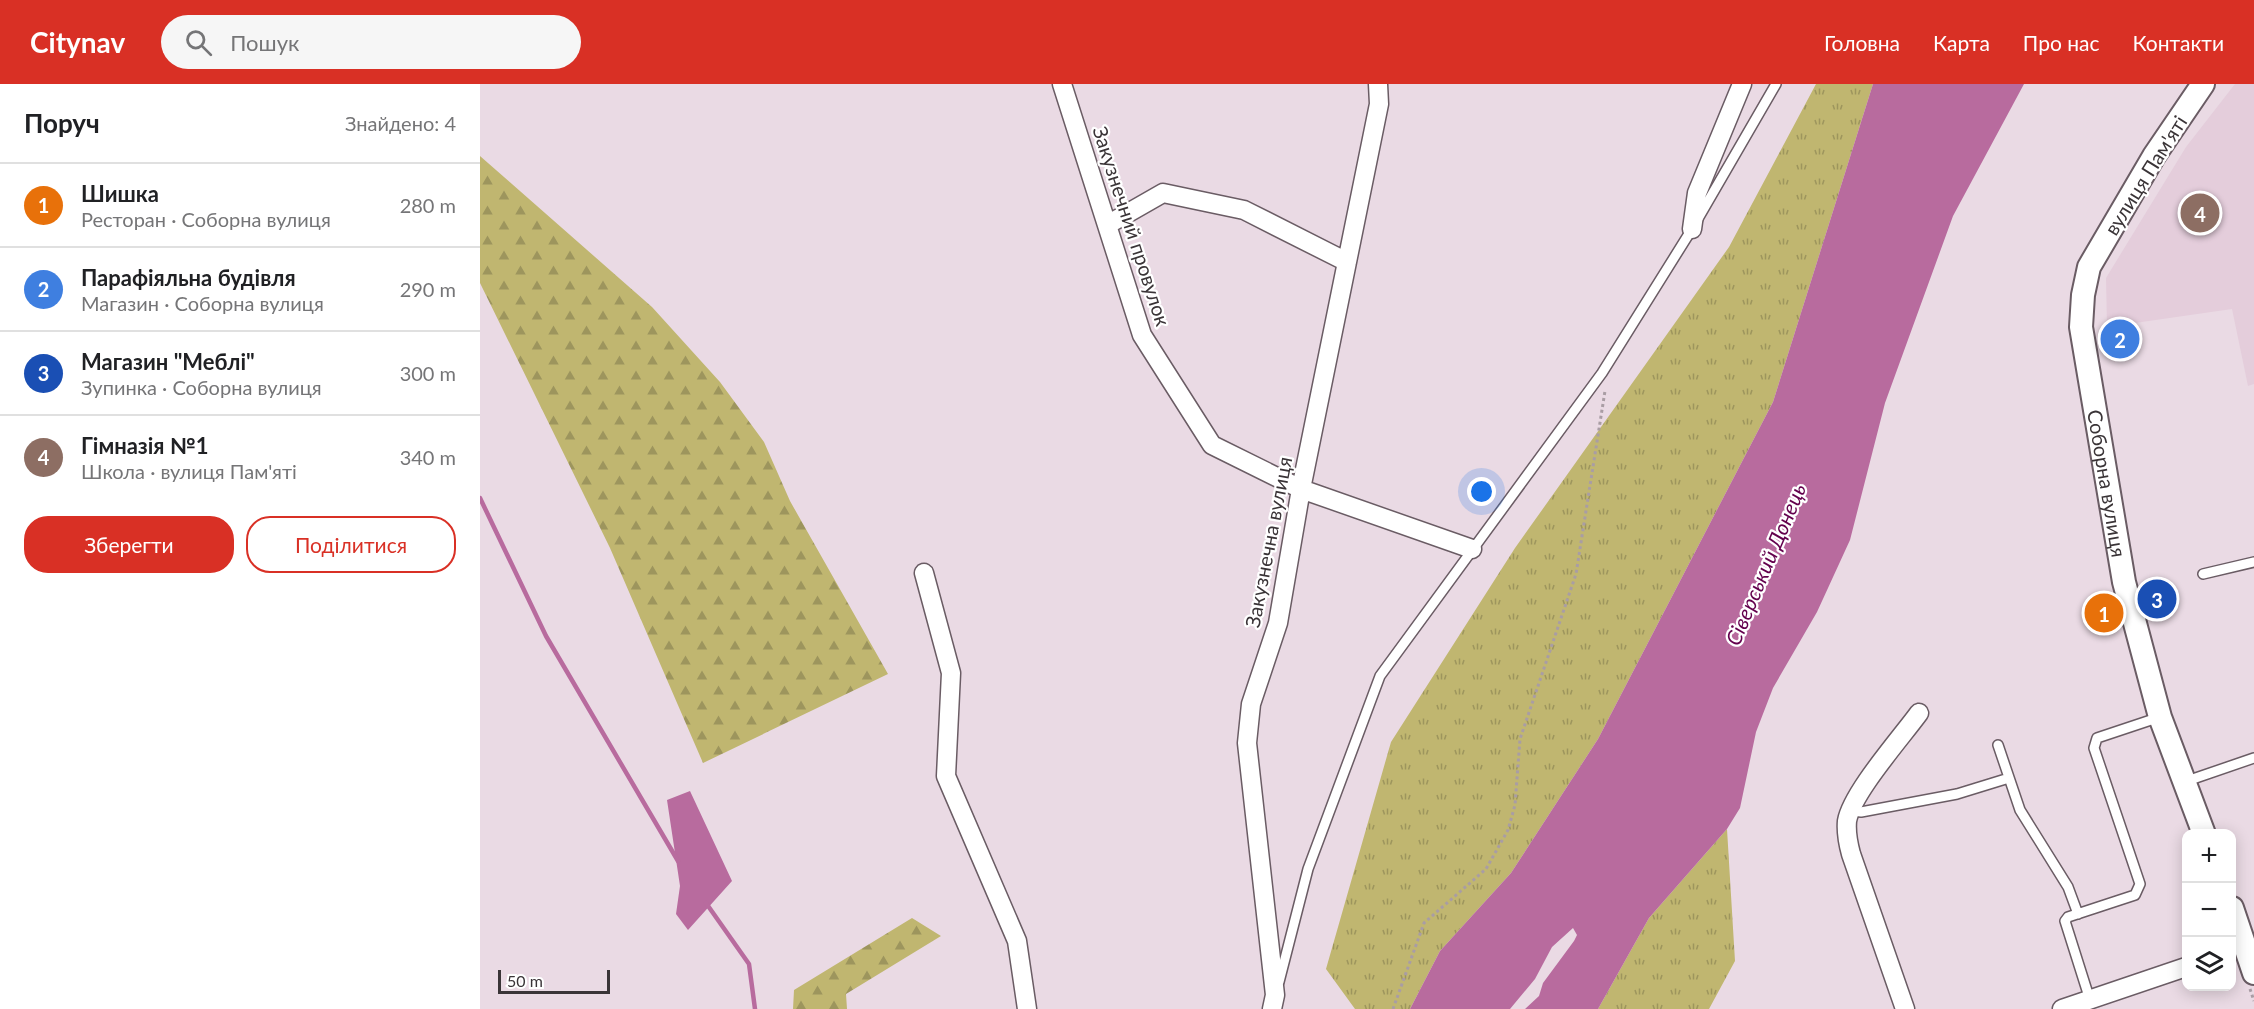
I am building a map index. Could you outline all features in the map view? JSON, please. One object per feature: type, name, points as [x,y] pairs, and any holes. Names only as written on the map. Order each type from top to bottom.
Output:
[{"type":"street","name":"Закузнечний провулок","points":[[1062,84],[1142,335],[1212,445],[1301,489],[1472,549]]},
{"type":"street","name":"Закузнечна вулиця","points":[[1274,1002],[1247,742],[1251,704],[1278,623],[1301,489],[1379,104],[1378,84]]},
{"type":"street","points":[[1692,229],[1697,193],[1742,84]]},
{"type":"street","name":"вулиця Пам'яті","points":[[2089,267],[2154,156],[2204,84]]},
{"type":"street","points":[[1107,225],[1163,193],[1244,210],[1347,262]]},
{"type":"street","name":"Соборна вулиця","points":[[2089,267],[2080,327],[2124,582],[2160,717],[2202,829]]},
{"type":"street","points":[[924,573],[951,673],[945,776],[1017,940],[1027,1009]]},
{"type":"street","points":[[1905,1009],[1847,837],[1854,802],[1919,713]]},
{"type":"street","points":[[2236,921],[2254,973]]},
{"type":"street","points":[[2077,1006],[2182,970]]},
{"type":"lane","points":[[1274,1002],[1308,869],[1380,676],[1602,373],[1692,229],[1776,84]]},
{"type":"lane","points":[[2203,574],[2254,562]]},
{"type":"lane","points":[[2077,1006],[2066,927],[2068,917],[2135,895],[2140,884],[2094,748],[2094,742],[2097,738],[2160,717]]},
{"type":"lane","points":[[1998,745],[2020,810],[2068,887],[2078,914]]},
{"type":"lane","points":[[2184,782],[2254,758]]},
{"type":"lane","points":[[1851,811],[1861,812],[1957,794],[2009,778]]},
{"type":"path","points":[[1393,1009],[1424,923],[1486,869],[1508,830],[1515,805],[1520,739],[1576,574],[1607,380],[1602,373]]},
{"type":"shaded area","points":[[2235,84],[2254,84],[2254,384],[2248,386],[2232,309],[2107,327],[2106,278],[2186,147]]},
{"type":"green space","points":[[1816,84],[1873,84],[1773,402],[1598,739],[1511,873],[1440,951],[1410,1009],[1355,1009],[1326,969],[1391,742],[1515,548],[1729,247]]},
{"type":"green space","points":[[480,156],[652,307],[720,382],[764,442],[790,501],[888,674],[703,763],[610,548],[480,283]]},
{"type":"green space","points":[[1727,829],[1735,961],[1709,1009],[1598,1009],[1649,918]]},
{"type":"green space","points":[[912,918],[941,936],[846,994],[847,1009],[793,1009],[794,990]]},
{"type":"water","name":"Сіверський Донець","points":[[1873,84],[2024,84],[1953,216],[1885,403],[1850,540],[1817,612],[1773,688],[1756,732],[1740,808],[1727,829],[1649,918],[1598,1009],[1525,1009],[1539,996],[1543,983],[1574,941],[1577,935],[1573,928],[1552,947],[1535,979],[1510,1009],[1410,1009],[1440,951],[1511,873],[1598,739],[1773,402]]},
{"type":"water","points":[[690,791],[732,881],[688,930],[676,914],[680,886],[667,800]]},
{"type":"waterway","points":[[480,498],[546,636],[678,861]]},
{"type":"waterway","points":[[706,903],[749,964],[755,1009]]},
{"type":"place","name":"Гімназія №1","points":[[2200,213]]},
{"type":"place","name":"Парафіяльна будівля","points":[[2120,339]]},
{"type":"place","name":"Магазин \"Меблі\"","points":[[2157,599]]},
{"type":"place","name":"Шишка","points":[[2104,613]]}]
